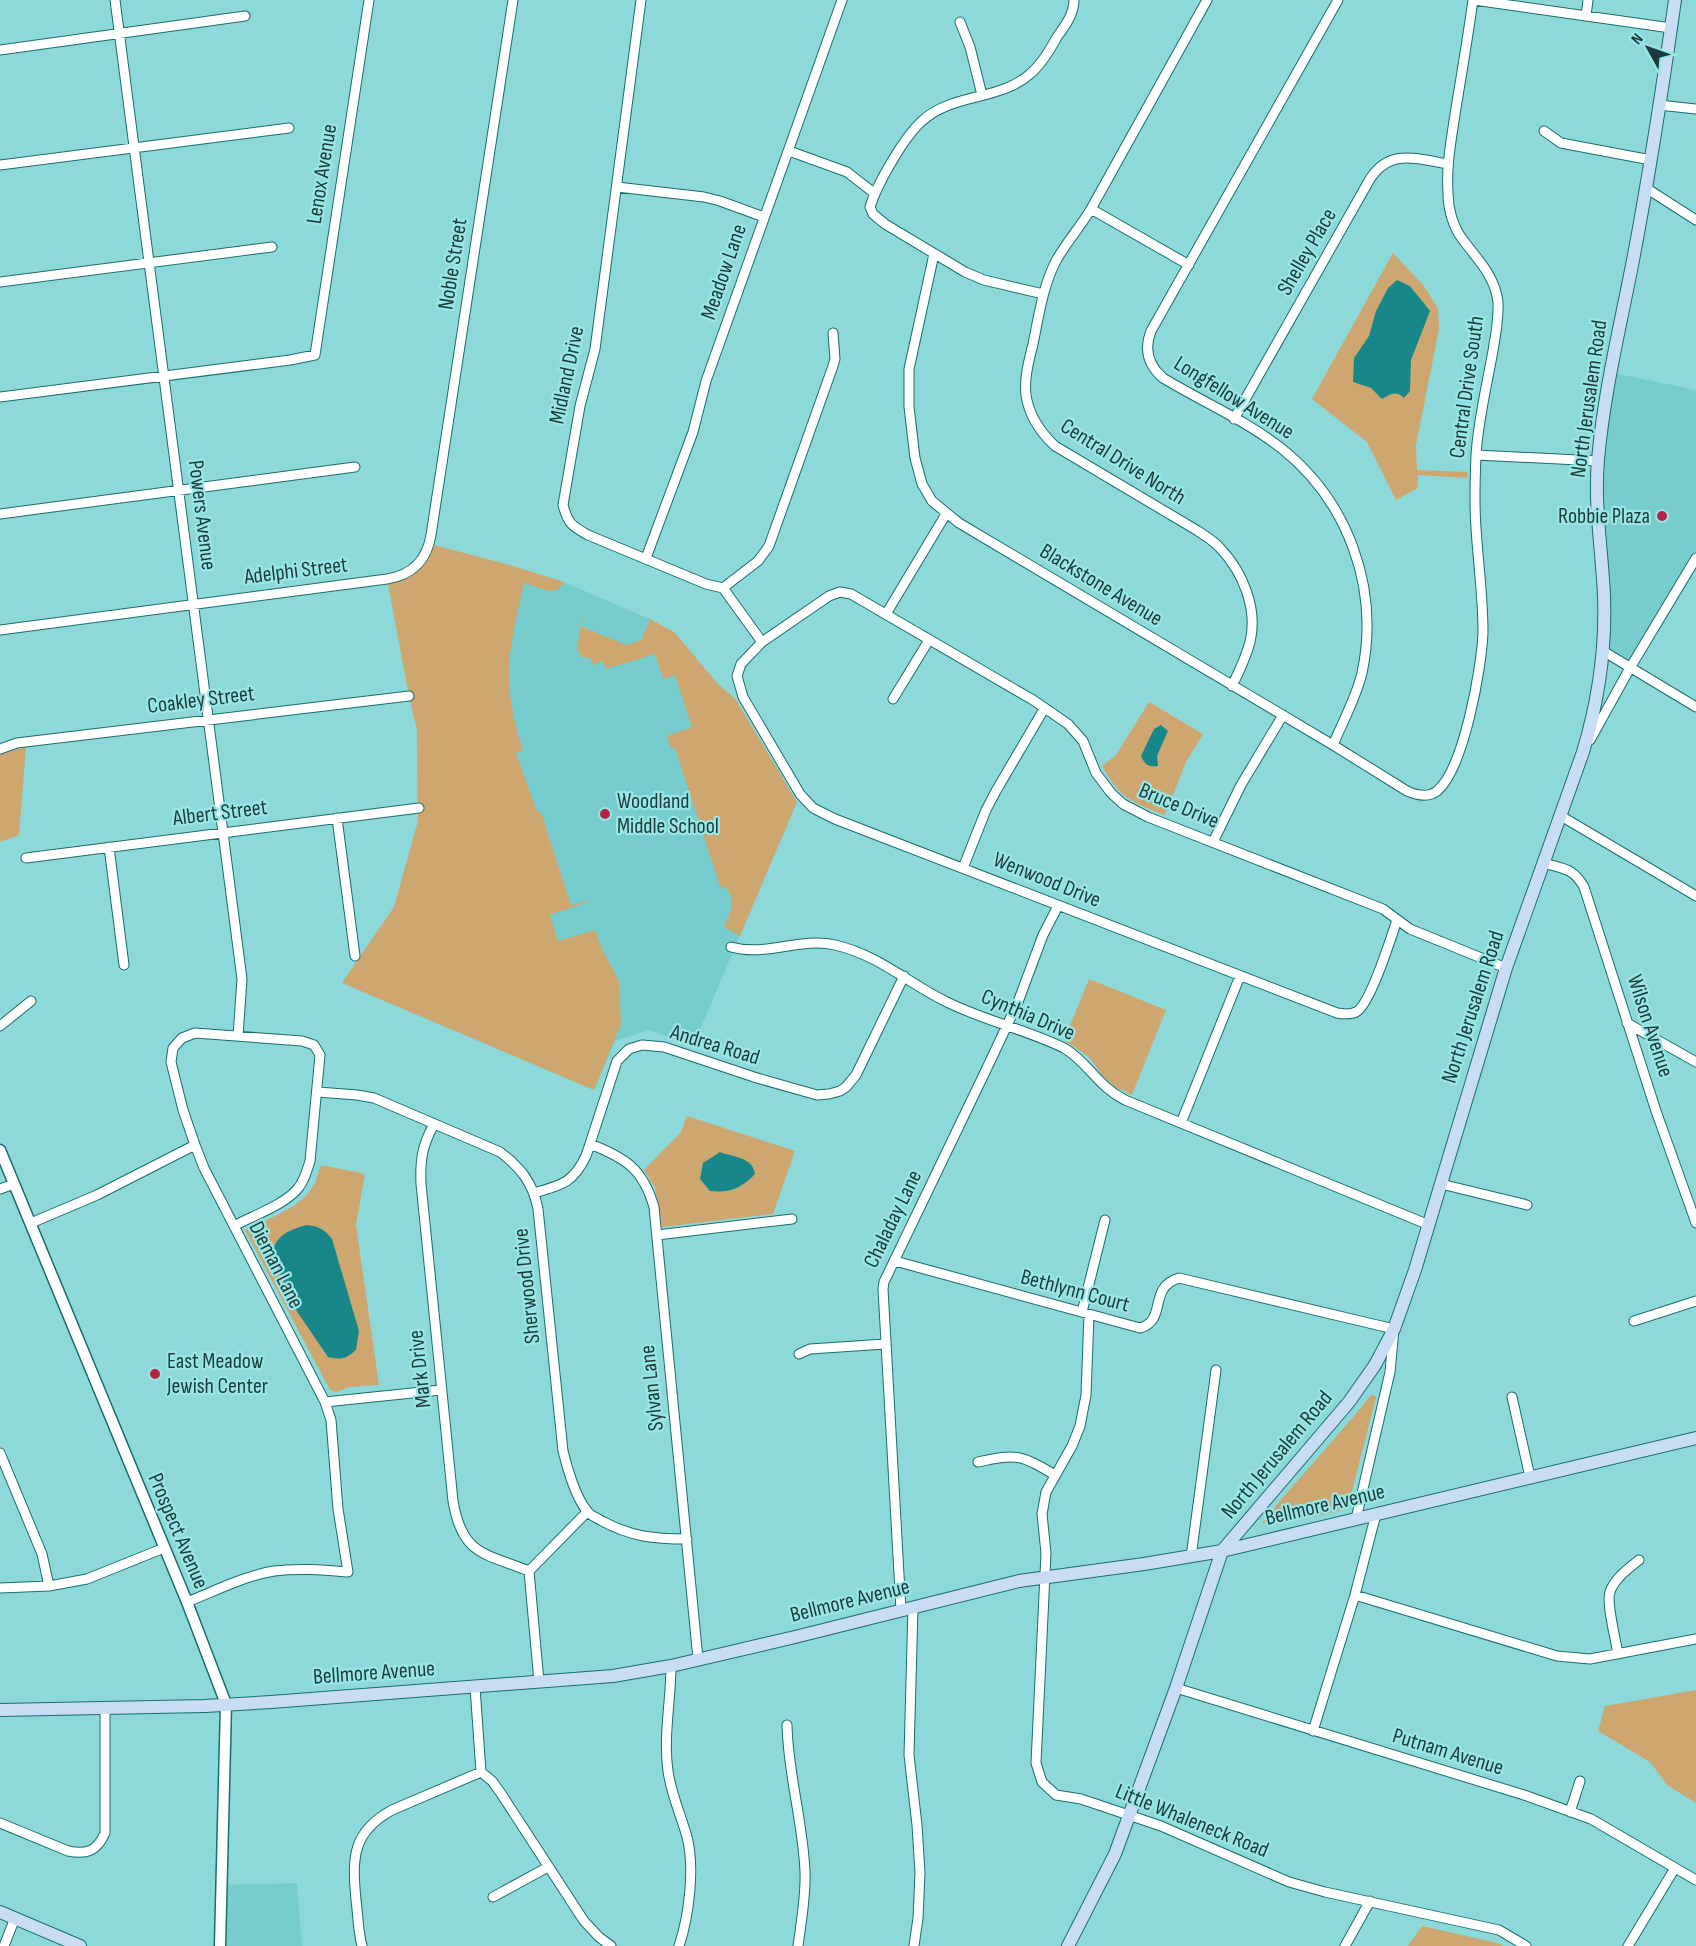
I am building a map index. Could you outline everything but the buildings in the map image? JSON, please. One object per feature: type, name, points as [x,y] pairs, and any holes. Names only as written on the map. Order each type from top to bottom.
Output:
[{"type":"main road","name":"North Jerusalem Road","points":[[1068,1946],[1115,1854],[1176,1688],[1222,1551],[1349,1402],[1375,1365],[1394,1329],[1429,1225],[1506,968],[1583,752],[1594,709],[1603,651],[1604,593],[1596,504],[1598,461],[1608,391],[1651,160],[1675,0]]},
{"type":"main road","name":"Bellmore Avenue","points":[[0,1710],[226,1704],[613,1676],[671,1666],[1019,1581],[1222,1551],[1696,1438]]},
{"type":"main road","points":[[0,1912],[80,1946]]},
{"type":"street","name":"Powers Avenue","points":[[115,0],[242,979],[238,1036]]},
{"type":"street","name":"Lenox Avenue","points":[[164,376],[315,355],[369,0]]},
{"type":"street","name":"Noble Street","points":[[431,535],[513,0]]},
{"type":"street","name":"Midland Drive","points":[[641,0],[595,349],[580,406],[563,505],[567,520],[572,526],[588,535],[706,584],[723,588]]},
{"type":"street","points":[[830,0],[841,2]]},
{"type":"street","points":[[1043,294],[984,280],[934,254],[885,224],[873,214],[870,207],[874,193],[907,138],[922,121],[941,108],[1010,87],[1030,74],[1048,52],[1070,18],[1074,0]]},
{"type":"street","name":"Central Drive North","points":[[1207,0],[1091,209],[1057,260],[1043,294],[1027,374],[1026,395],[1032,417],[1042,433],[1055,446],[1198,531],[1218,545],[1229,558],[1244,584],[1251,617],[1250,642],[1232,686]]},
{"type":"street","name":"Longfellow Avenue","points":[[1333,745],[1355,693],[1365,655],[1367,610],[1360,566],[1351,539],[1321,488],[1297,462],[1279,447],[1234,418],[1163,378],[1153,367],[1148,355],[1147,344],[1151,331],[1338,0]]},
{"type":"street","points":[[1474,0],[1671,28]]},
{"type":"street","name":"Central Drive South","points":[[1458,755],[1476,685],[1483,635],[1483,596],[1474,500],[1476,455],[1497,326],[1498,302],[1489,274],[1462,238],[1448,204],[1448,164],[1474,0]]},
{"type":"street","points":[[1586,16],[1588,0]]},
{"type":"street","name":"Meadow Lane","points":[[646,558],[693,432],[706,381],[841,2]]},
{"type":"street","points":[[0,50],[245,16]]},
{"type":"street","points":[[960,22],[970,47],[982,95]]},
{"type":"street","points":[[1659,105],[1696,109]]},
{"type":"street","points":[[0,165],[289,128]]},
{"type":"street","points":[[1544,131],[1561,143],[1651,160]]},
{"type":"street","points":[[789,151],[847,172],[874,193]]},
{"type":"street","name":"Shelley Place","points":[[1234,418],[1378,168],[1387,161],[1398,158],[1448,164]]},
{"type":"street","points":[[617,187],[704,197],[764,217]]},
{"type":"street","points":[[1646,188],[1696,220]]},
{"type":"street","points":[[1091,209],[1189,265]]},
{"type":"street","points":[[0,282],[272,247]]},
{"type":"street","name":"Blackstone Avenue","points":[[934,254],[912,351],[908,393],[919,475],[932,501],[946,514],[1407,791],[1416,795],[1436,792],[1458,755]]},
{"type":"street","points":[[762,642],[723,588],[758,561],[769,546],[833,366],[835,359],[833,333]]},
{"type":"street","points":[[0,398],[164,376]]},
{"type":"street","points":[[1476,455],[1598,461]]},
{"type":"street","points":[[0,514],[355,467]]},
{"type":"street","points":[[886,614],[946,514]]},
{"type":"street","name":"Adelphi Street","points":[[0,630],[395,578],[409,573],[420,562],[428,550],[431,535]]},
{"type":"street","points":[[1583,752],[1696,558]]},
{"type":"street","name":"Bruce Drive","points":[[762,642],[829,596],[840,592],[851,594],[1033,700],[1068,724],[1083,741],[1103,784],[1123,804],[1148,817],[1383,909],[1410,929],[1506,968]]},
{"type":"street","points":[[893,699],[929,640]]},
{"type":"street","name":"Wenwood Drive","points":[[762,642],[741,664],[737,676],[743,697],[800,794],[813,808],[836,819],[1337,1013],[1356,1012],[1366,1000],[1397,920]]},
{"type":"street","points":[[1603,651],[1696,707]]},
{"type":"street","name":"Coakley Street","points":[[0,749],[17,744],[208,719],[409,696]]},
{"type":"street","points":[[963,868],[996,791],[1044,709]]},
{"type":"street","points":[[1213,842],[1241,785],[1283,715]]},
{"type":"street","name":"Albert Street","points":[[26,858],[419,808]]},
{"type":"street","points":[[1561,816],[1696,896]]},
{"type":"street","points":[[337,818],[356,956]]},
{"type":"street","points":[[109,847],[124,965]]},
{"type":"street","name":"Wilson Avenue","points":[[1544,863],[1571,871],[1577,875],[1584,887],[1627,1023],[1696,1223]]},
{"type":"street","name":"Chaladay Lane","points":[[901,1610],[885,1344],[884,1282],[1018,1002],[1043,935],[1058,906]]},
{"type":"street","name":"Cynthia Drive","points":[[731,947],[770,950],[806,943],[834,945],[874,958],[949,1003],[1064,1048],[1079,1059],[1111,1091],[1125,1100],[1429,1225]]},
{"type":"street","name":"Andrea Road","points":[[534,1193],[564,1184],[580,1168],[617,1061],[629,1048],[642,1045],[664,1047],[757,1078],[817,1095],[829,1094],[846,1087],[856,1075],[904,976]]},
{"type":"street","points":[[1181,1123],[1240,976]]},
{"type":"street","points":[[0,1026],[31,1001]]},
{"type":"street","points":[[1627,1023],[1696,1062]]},
{"type":"street","name":"Dieman Lane","points":[[187,1602],[243,1579],[273,1571],[298,1569],[348,1572],[338,1509],[331,1420],[325,1402],[195,1145],[183,1110],[171,1062],[171,1052],[182,1038],[195,1033],[238,1036]]},
{"type":"street","points":[[234,1226],[281,1202],[300,1186],[310,1161],[320,1055],[314,1044],[302,1041],[238,1036]]},
{"type":"street","name":"Sherwood Drive","points":[[318,1092],[374,1098],[500,1152],[527,1177],[534,1193],[540,1221],[563,1451],[571,1480],[587,1512]]},
{"type":"street","name":"Mark Drive","points":[[434,1124],[420,1159],[421,1184],[456,1522],[465,1540],[478,1551],[529,1571]]},
{"type":"street","name":"Sylvan Lane","points":[[590,1144],[622,1159],[641,1177],[654,1207],[698,1659]]},
{"type":"street","points":[[31,1223],[97,1195],[195,1145]]},
{"type":"street","name":"Prospect Avenue","points":[[0,1150],[187,1602],[226,1704],[220,1946]]},
{"type":"street","points":[[0,1189],[14,1184]]},
{"type":"street","points":[[1441,1184],[1527,1205]]},
{"type":"street","points":[[657,1235],[792,1219]]},
{"type":"street","name":"Little Whaleneck Road","points":[[1105,1220],[1085,1314],[1086,1395],[1080,1426],[1072,1446],[1046,1492],[1042,1514],[1046,1553],[1035,1763],[1042,1782],[1056,1795],[1081,1799],[1129,1814],[1289,1882],[1499,1930],[1526,1946]]},
{"type":"street","name":"Bethlynn Court","points":[[895,1262],[1140,1328],[1147,1326],[1154,1318],[1162,1290],[1169,1281],[1179,1278],[1394,1329]]},
{"type":"street","points":[[1635,1321],[1696,1301]]},
{"type":"street","points":[[1356,1519],[1390,1372],[1394,1329]]},
{"type":"street","points":[[800,1354],[810,1349],[885,1344]]},
{"type":"street","points":[[1191,1557],[1216,1370]]},
{"type":"street","points":[[325,1402],[441,1390]]},
{"type":"street","points":[[1512,1397],[1530,1477]]},
{"type":"street","points":[[0,1453],[42,1554],[50,1586]]},
{"type":"street","points":[[978,1462],[1001,1457],[1029,1459],[1055,1475]]},
{"type":"street","points":[[539,1682],[529,1571],[587,1512],[632,1535],[652,1539],[687,1539]]},
{"type":"street","points":[[1313,1731],[1355,1595],[1376,1514]]},
{"type":"street","points":[[0,1588],[50,1586],[87,1579],[164,1548]]},
{"type":"street","points":[[1618,1654],[1610,1590],[1627,1570],[1640,1560]]},
{"type":"street","points":[[1355,1595],[1557,1656],[1590,1659],[1696,1639]]},
{"type":"street","points":[[913,1607],[909,1755],[920,1873],[914,1946]]},
{"type":"street","points":[[671,1666],[667,1769],[688,1839],[690,1866],[686,1915],[679,1946]]},
{"type":"street","points":[[475,1687],[481,1772],[500,1792],[584,1921],[611,1946]]},
{"type":"street","name":"Putnam Avenue","points":[[1176,1688],[1524,1795],[1591,1819],[1696,1880]]},
{"type":"street","points":[[0,1823],[78,1854],[88,1852],[100,1844],[105,1833],[105,1707]]},
{"type":"street","points":[[787,1725],[787,1748],[799,1810],[805,1873],[798,1946]]},
{"type":"street","points":[[362,1946],[353,1875],[354,1860],[360,1839],[368,1827],[379,1817],[392,1810],[481,1772]]},
{"type":"street","points":[[1570,1812],[1580,1781]]},
{"type":"street","points":[[493,1897],[548,1867]]},
{"type":"street","points":[[1628,1946],[1675,1868]]},
{"type":"street","points":[[1345,1946],[1370,1901]]},
{"type":"street","points":[[4,1946],[15,1918]]},
{"type":"shaded area","points":[[1393,253],[1423,285],[1438,308],[1439,329],[1416,445],[1417,470],[1468,472],[1467,478],[1418,475],[1418,488],[1396,500],[1367,442],[1312,399]]},
{"type":"shaded area","points":[[1397,280],[1410,286],[1430,311],[1411,360],[1410,391],[1404,398],[1396,393],[1382,399],[1371,388],[1353,382],[1354,358],[1369,336],[1376,311],[1388,288]]},
{"type":"shaded area","points":[[1614,373],[1696,390],[1696,550],[1629,664],[1607,650],[1600,507],[1601,456]]},
{"type":"shaded area","points":[[430,544],[564,582],[561,587],[551,591],[524,583],[511,646],[509,680],[513,715],[523,750],[516,753],[536,809],[542,815],[571,905],[593,900],[550,915],[558,941],[595,930],[619,981],[621,1024],[594,1090],[342,983],[394,907],[418,821],[417,730],[387,579],[402,576]]},
{"type":"shaded area","name":"Woodland Middle School","points":[[506,564],[564,582],[650,619],[675,633],[717,683],[736,700],[797,802],[693,1046],[649,1030],[615,1041],[594,1090],[342,983],[394,907],[418,821],[417,730],[409,696]]},
{"type":"shaded area","points":[[650,619],[675,633],[717,683],[736,700],[797,802],[740,936],[724,927],[730,912],[731,897],[726,887],[721,889],[675,748],[671,749],[667,736],[692,727],[675,675],[663,679],[655,654],[606,669],[603,661],[593,665],[590,658],[582,657],[577,650],[581,626],[626,645],[641,640]]},
{"type":"shaded area","points":[[1149,702],[1203,734],[1186,762],[1165,815],[1128,798],[1114,785],[1102,766],[1116,755]]},
{"type":"shaded area","points":[[1161,725],[1168,731],[1157,756],[1158,766],[1149,766],[1141,756],[1154,729]]},
{"type":"shaded area","points":[[26,747],[19,835],[0,842],[0,754]]},
{"type":"shaded area","points":[[1089,979],[1166,1010],[1132,1095],[1115,1087],[1102,1075],[1089,1057],[1064,1040]]},
{"type":"shaded area","points":[[687,1116],[795,1151],[773,1214],[662,1227],[655,1188],[644,1170],[681,1132]]},
{"type":"shaded area","points":[[720,1152],[751,1164],[755,1174],[734,1189],[710,1191],[700,1179],[703,1163]]},
{"type":"shaded area","points":[[321,1165],[365,1174],[356,1225],[379,1385],[349,1387],[336,1392],[330,1390],[245,1230],[280,1214],[305,1197],[314,1185]]},
{"type":"shaded area","points":[[306,1225],[321,1229],[332,1239],[359,1331],[356,1350],[343,1358],[328,1357],[296,1310],[272,1255],[276,1243],[284,1234]]},
{"type":"shaded area","points":[[1372,1394],[1376,1397],[1348,1507],[1344,1510],[1265,1527],[1267,1523],[1262,1523]]},
{"type":"shaded area","points":[[1696,1690],[1696,1803],[1667,1785],[1650,1762],[1598,1731],[1605,1706]]},
{"type":"shaded area","points":[[297,1883],[302,1946],[220,1946],[222,1885]]},
{"type":"shaded area","points":[[1422,1926],[1497,1943],[1503,1946],[1408,1946]]},
{"type":"place","name":"Robbie Plaza","points":[[1662,516]]},
{"type":"place","name":"Woodland Middle School","points":[[605,814]]},
{"type":"place","name":"East Meadow Jewish Center","points":[[155,1374]]}]
